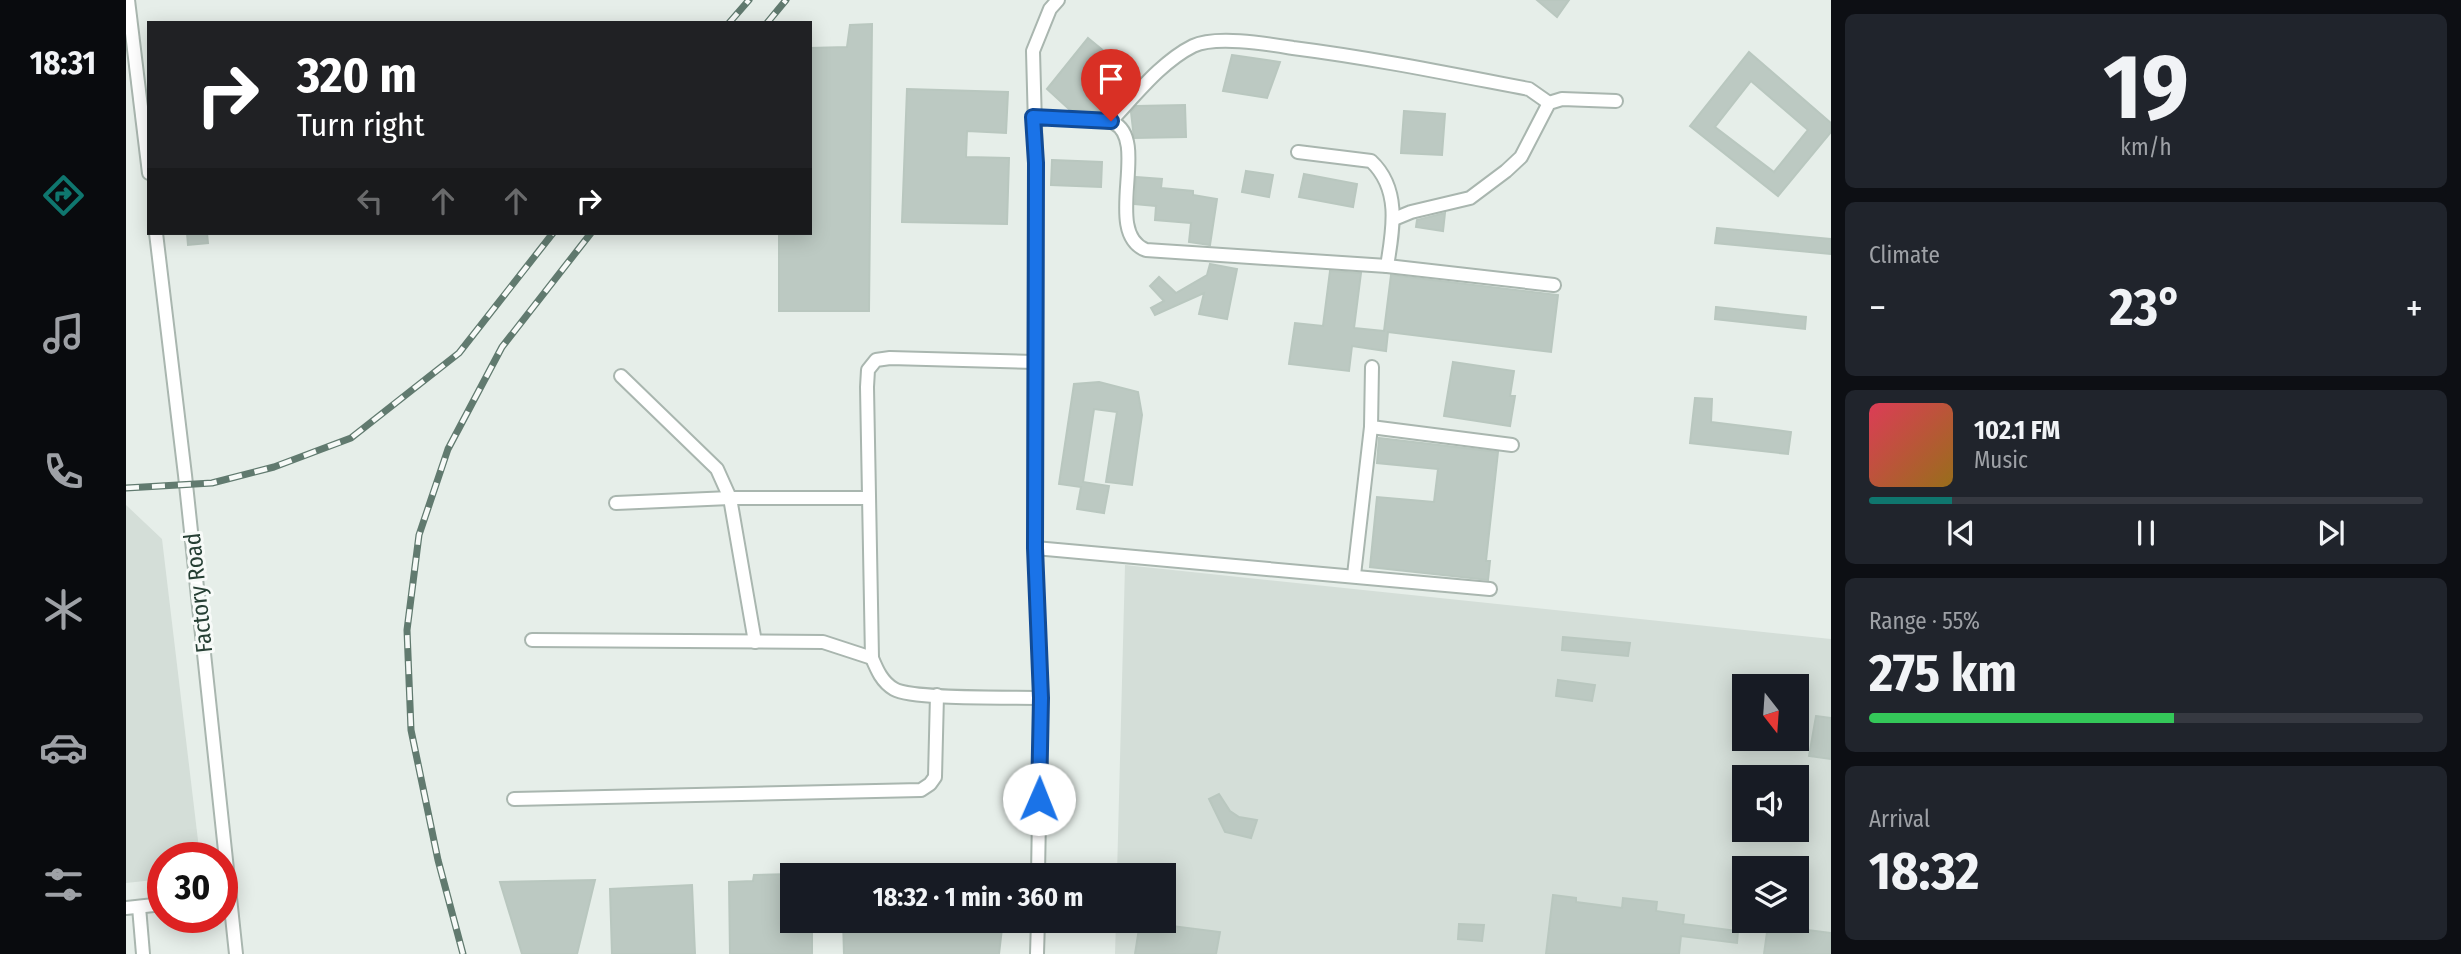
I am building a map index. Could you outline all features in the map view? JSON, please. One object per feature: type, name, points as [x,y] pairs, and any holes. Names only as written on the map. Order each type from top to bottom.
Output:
[{"type":"street","points":[[128,0],[147,157]]},
{"type":"street","points":[[1038,863],[1041,698],[1035,548],[1036,163],[1033,51],[1050,9],[1058,0]]},
{"type":"street","points":[[1111,121],[1175,58],[1192,46],[1205,42],[1251,42],[1353,55],[1529,89],[1549,103]]},
{"type":"street","points":[[1394,219],[1411,212],[1470,198],[1521,158],[1549,103],[1562,99],[1616,101]]},
{"type":"street","points":[[1033,117],[1111,121],[1122,129],[1128,144],[1126,212],[1129,228],[1136,244],[1141,247],[1388,266],[1554,285]]},
{"type":"street","points":[[1298,152],[1371,161],[1384,177],[1392,200],[1394,219],[1388,266]]},
{"type":"street","name":"Factory Road","points":[[156,235],[185,475],[221,842]]},
{"type":"street","points":[[1035,362],[890,358],[876,360],[868,370],[869,498],[872,658],[880,676],[895,689],[916,694],[1041,698]]},
{"type":"street","points":[[1354,575],[1371,427],[1372,367]]},
{"type":"street","points":[[621,376],[717,469],[730,498],[755,642]]},
{"type":"street","points":[[1371,427],[1512,445]]},
{"type":"street","points":[[616,503],[730,498],[869,498]]},
{"type":"street","points":[[1035,548],[1490,589]]},
{"type":"street","points":[[532,639],[823,642],[872,658]]},
{"type":"street","points":[[514,799],[921,790],[930,785],[935,777],[937,695]]},
{"type":"street","points":[[132,908],[143,954]]},
{"type":"street","name":"Factory Road","points":[[232,933],[236,954]]},
{"type":"street","points":[[1037,954],[1038,933]]},
{"type":"shaded area","points":[[126,505],[162,539],[198,842],[147,842],[147,881],[126,883]]},
{"type":"shaded area","points":[[1125,565],[1831,639],[1831,954],[1115,954],[1116,933],[1176,933],[1176,863],[1117,863]]},
{"type":"building","points":[[1537,0],[1569,0],[1557,17]]},
{"type":"building","points":[[872,24],[869,311],[779,311],[779,235],[812,235],[812,48],[847,47],[850,25]]},
{"type":"building","points":[[1088,38],[1138,79],[1107,112],[1070,110],[1047,89]]},
{"type":"building","points":[[1749,52],[1831,123],[1831,132],[1778,196],[1690,126]],"holes":[[[1751,81],[1808,130],[1774,172],[1715,127]]]},
{"type":"building","points":[[1232,55],[1280,62],[1267,98],[1223,91]]},
{"type":"building","points":[[907,89],[1008,92],[1006,133],[967,131],[966,157],[1009,158],[1007,224],[902,222]]},
{"type":"building","points":[[1185,105],[1186,137],[1134,138],[1131,112],[1136,106]]},
{"type":"building","points":[[1404,111],[1445,114],[1442,155],[1401,153]]},
{"type":"building","points":[[1052,160],[1102,162],[1101,187],[1051,185]]},
{"type":"building","points":[[1246,171],[1273,175],[1269,197],[1242,192]]},
{"type":"building","points":[[1304,174],[1357,184],[1353,207],[1299,197]]},
{"type":"building","points":[[1136,177],[1162,179],[1161,188],[1193,191],[1193,195],[1217,199],[1210,245],[1189,242],[1191,223],[1155,220],[1156,206],[1135,204]]},
{"type":"building","points":[[1445,213],[1443,231],[1416,227],[1417,220]]},
{"type":"building","points":[[1717,228],[1831,239],[1831,254],[1715,243]]},
{"type":"building","points":[[187,235],[207,235],[208,243],[188,245]]},
{"type":"building","points":[[1210,264],[1237,269],[1227,319],[1199,314],[1204,293],[1155,315],[1151,308],[1164,301],[1150,286],[1159,277],[1176,293],[1207,275]]},
{"type":"building","points":[[1330,271],[1361,273],[1354,328],[1384,331],[1391,275],[1558,295],[1551,352],[1388,332],[1386,351],[1352,346],[1349,371],[1289,364],[1295,323],[1323,326]]},
{"type":"building","points":[[1716,307],[1806,317],[1805,329],[1715,319]]},
{"type":"building","points":[[1453,362],[1514,371],[1510,396],[1515,396],[1510,426],[1444,416]]},
{"type":"building","points":[[1099,382],[1138,392],[1142,415],[1132,485],[1106,482],[1117,412],[1094,409],[1083,482],[1109,486],[1104,513],[1077,509],[1081,487],[1059,484],[1074,384]]},
{"type":"building","points":[[1695,398],[1712,399],[1711,422],[1791,432],[1788,454],[1690,443]]},
{"type":"building","points":[[1379,438],[1498,452],[1486,561],[1490,561],[1488,580],[1370,567],[1377,497],[1434,502],[1438,469],[1377,463]]},
{"type":"building","points":[[1563,637],[1630,643],[1628,656],[1562,650]]},
{"type":"building","points":[[1558,680],[1595,685],[1592,701],[1556,696]]},
{"type":"building","points":[[1816,716],[1831,718],[1831,759],[1809,756]]},
{"type":"building","points":[[1219,794],[1230,811],[1239,817],[1257,820],[1251,838],[1225,832],[1209,799]]},
{"type":"building","points":[[780,874],[780,933],[812,933],[812,954],[730,954],[729,882],[753,881],[754,875]]},
{"type":"building","points":[[595,880],[577,954],[522,954],[500,882]]},
{"type":"building","points":[[692,885],[695,954],[612,954],[610,889]]},
{"type":"building","points":[[1553,895],[1576,898],[1576,902],[1622,908],[1623,898],[1657,902],[1656,911],[1684,915],[1683,924],[1738,933],[1737,943],[1681,936],[1679,954],[1546,954]]},
{"type":"building","points":[[1459,924],[1484,925],[1482,941],[1458,939]]},
{"type":"building","points":[[1176,926],[1220,932],[1216,954],[1135,954],[1138,933],[1176,933]]},
{"type":"building","points":[[1809,930],[1831,933],[1831,954],[1764,954],[1767,933],[1809,933]]},
{"type":"building","points":[[843,933],[1001,933],[999,954],[844,954]]},
{"type":"railway","points":[[731,21],[749,0]]},
{"type":"railway","points":[[769,21],[786,0]]},
{"type":"railway","points":[[126,488],[212,483],[274,467],[351,438],[459,353],[551,235]]},
{"type":"railway","points":[[463,954],[438,860],[411,730],[407,630],[419,535],[448,449],[502,347],[589,235]]},
{"type":"route","points":[[1039,799],[1041,698],[1035,548],[1036,163],[1033,117],[1111,121]]}]
